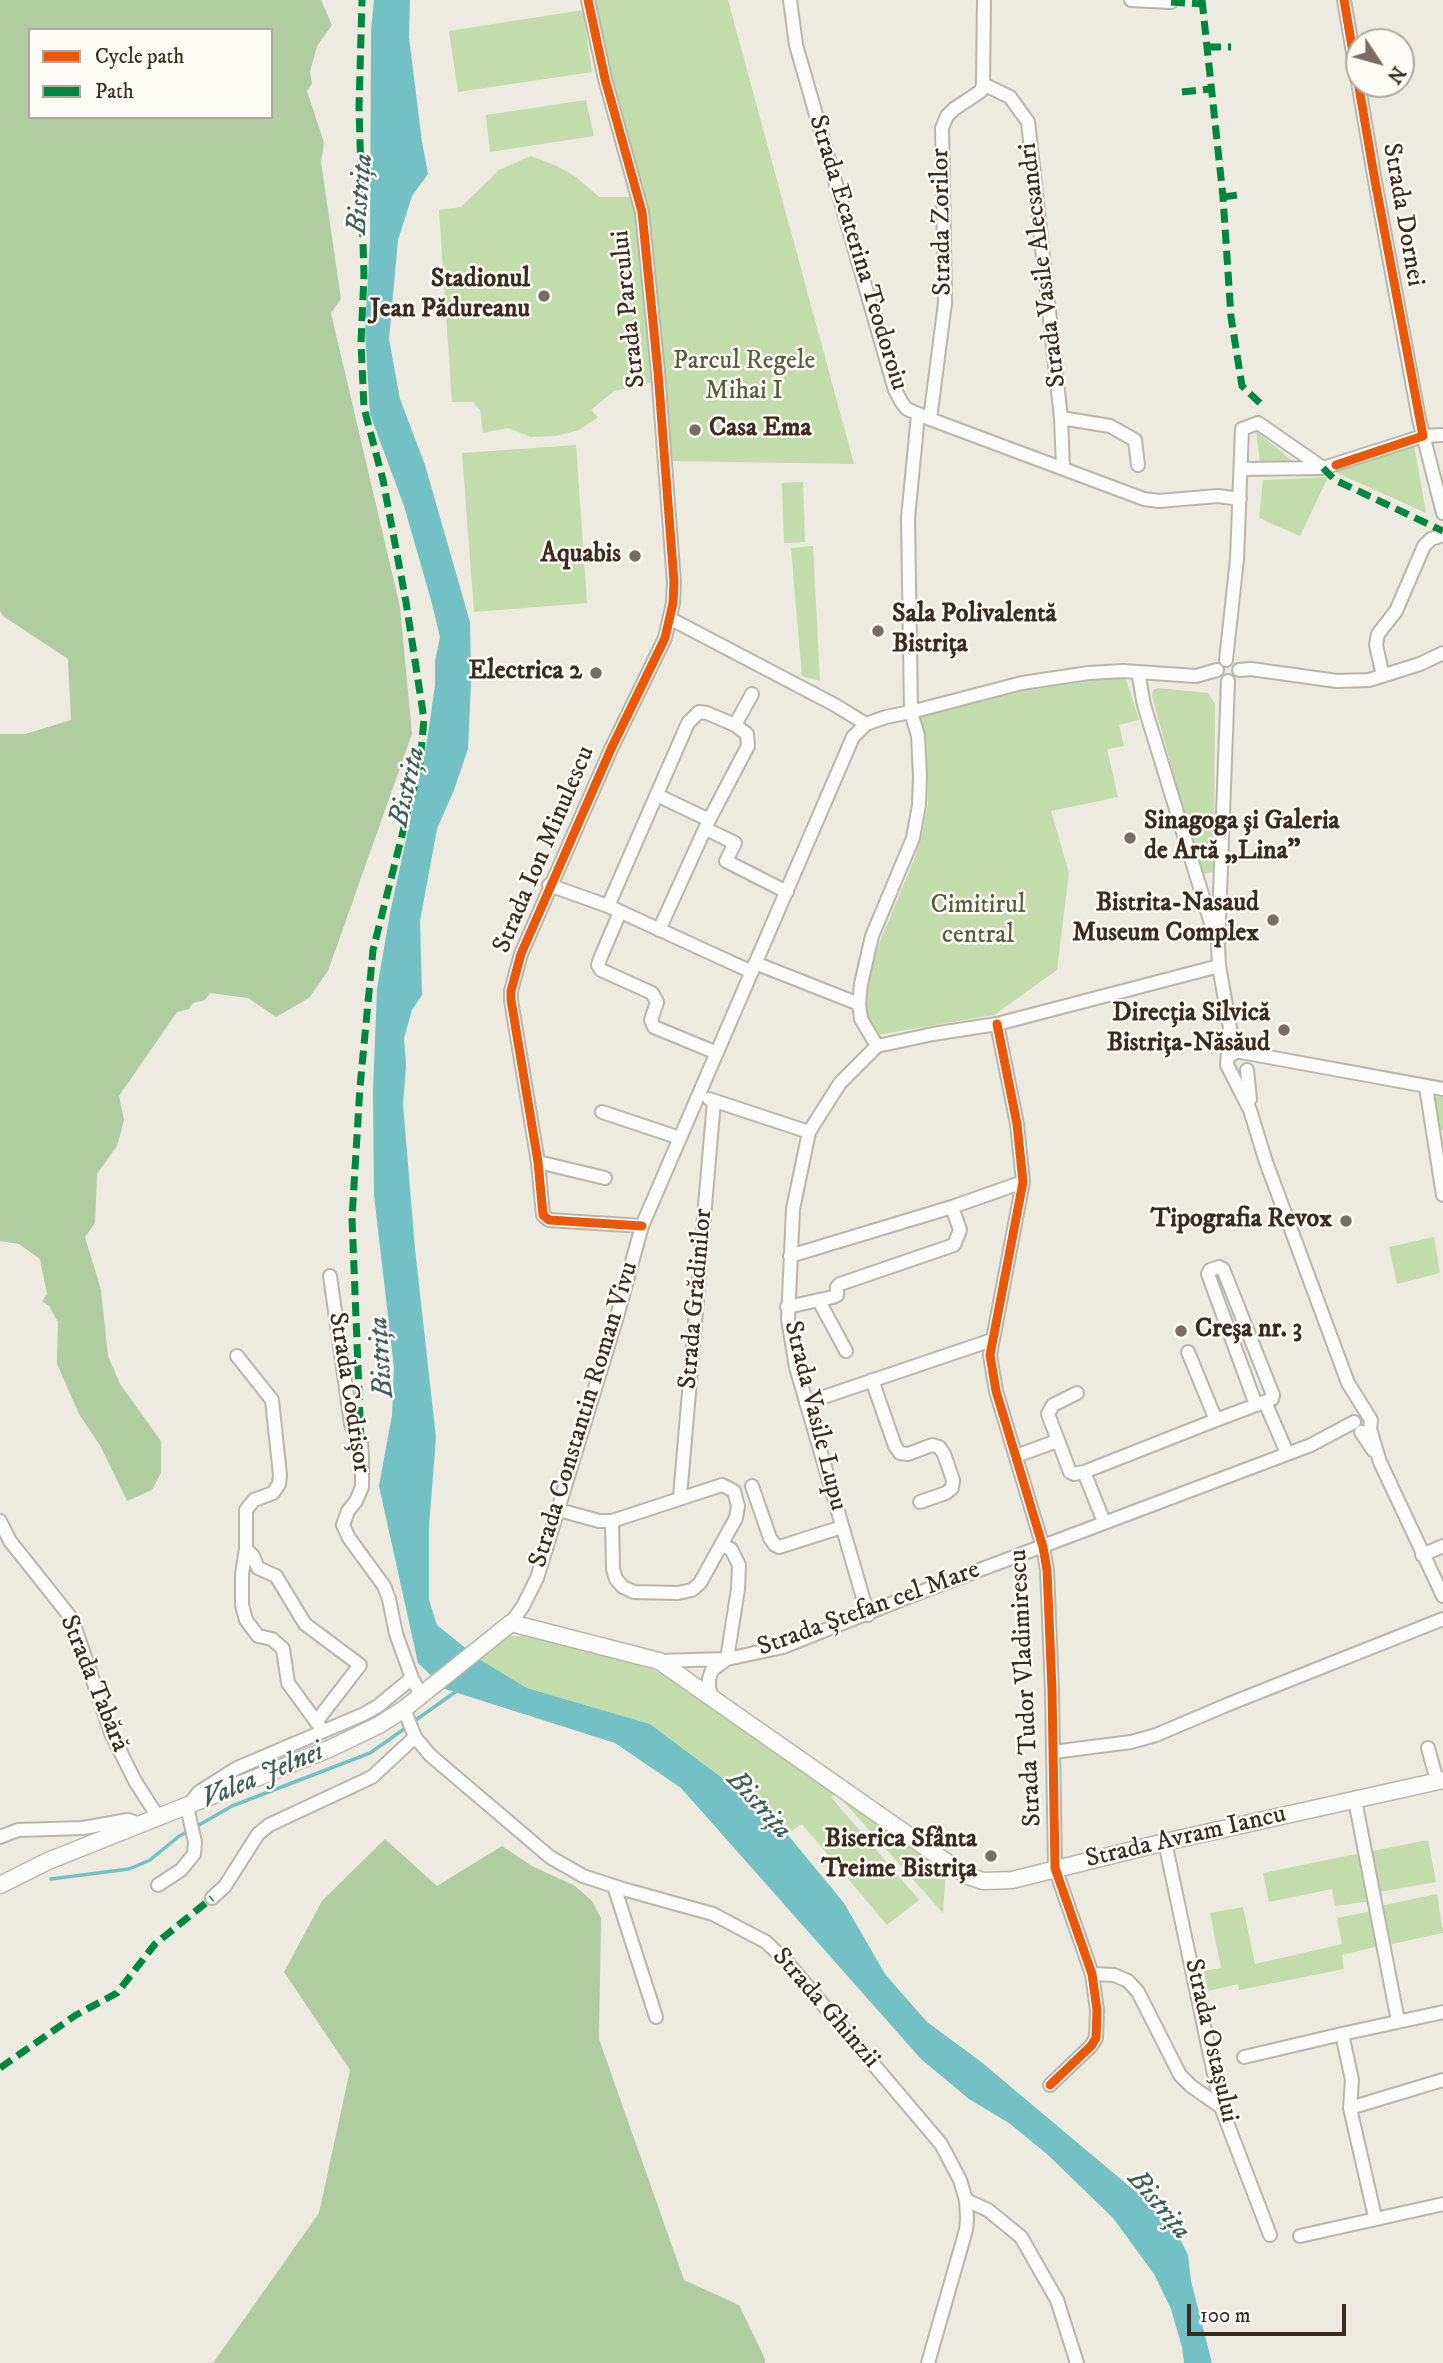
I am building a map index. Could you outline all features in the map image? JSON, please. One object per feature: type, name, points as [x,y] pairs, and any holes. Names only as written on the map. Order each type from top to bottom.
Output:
[{"type":"main road","points":[[0,1885],[48,1861],[329,1749],[405,1712],[421,1695],[511,1623]]},
{"type":"main road","name":"Strada Ștefan cel Mare","points":[[511,1623],[659,1661]]},
{"type":"main road","name":"Strada Avram Iancu","points":[[659,1661],[968,1876],[984,1881],[1012,1880],[1165,1842],[1440,1781]]},
{"type":"street","name":"Strada Ecaterina Teodoroiu","points":[[790,0],[796,45],[895,390],[907,409],[1143,499],[1159,501],[1218,496],[1240,499]]},
{"type":"street","points":[[983,84],[984,0]]},
{"type":"street","points":[[1131,0],[1171,2]]},
{"type":"street","name":"Strada Dornei","points":[[1345,0],[1375,181],[1423,436],[1443,513]]},
{"type":"street","name":"Strada Parcului","points":[[589,6],[605,79],[642,212],[658,372],[674,582],[671,619]]},
{"type":"street","name":"Strada Zorilor","points":[[859,1004],[865,960],[872,936],[913,838],[917,816],[920,776],[918,736],[911,712],[908,518],[944,303],[942,128],[947,116],[975,97],[983,84]]},
{"type":"street","name":"Strada Vasile Alecsandri","points":[[983,84],[1010,97],[1028,122],[1061,418],[1063,468]]},
{"type":"street","points":[[1061,418],[1110,426],[1135,440],[1138,465]]},
{"type":"street","points":[[1226,660],[1237,559],[1242,429],[1258,423],[1323,468]]},
{"type":"street","points":[[1242,469],[1323,468],[1423,436],[1443,435]]},
{"type":"street","points":[[1383,676],[1376,645],[1378,634],[1396,611],[1424,546],[1431,539],[1443,535]]},
{"type":"street","points":[[671,619],[866,724],[1021,683],[1089,673],[1138,672],[1196,676],[1217,670]]},
{"type":"street","name":"Strada Ion Minulescu","points":[[642,1226],[553,1220],[545,1217],[511,991],[521,954],[550,886],[611,749],[665,638],[671,619]]},
{"type":"street","points":[[1239,670],[1251,669],[1336,681],[1369,680],[1420,664],[1443,653]]},
{"type":"street","points":[[1226,660],[1235,662],[1239,670],[1236,678],[1228,681],[1220,678],[1217,670],[1219,663],[1226,660]]},
{"type":"street","points":[[1138,672],[1144,705],[1218,945]]},
{"type":"street","points":[[1228,681],[1219,966],[1230,1028],[1239,1054],[1249,1058],[1250,1110]]},
{"type":"street","points":[[735,725],[752,694]]},
{"type":"street","points":[[659,930],[748,746],[747,734],[735,725],[707,713],[699,712],[688,723],[657,795],[614,909],[598,965],[601,970],[652,993],[657,1002],[651,1020],[654,1027],[716,1053]]},
{"type":"street","name":"Strada Constantin Roman Vivu","points":[[511,1623],[537,1578],[642,1226],[845,753],[853,737],[866,724]]},
{"type":"street","points":[[657,795],[734,843],[726,861],[787,892]]},
{"type":"street","points":[[550,886],[614,909],[659,930],[754,967],[859,1004],[861,1019],[877,1046],[997,1024],[1219,966]]},
{"type":"street","name":"Strada Tudor Vladimirescu","points":[[997,1024],[1018,1135],[1023,1182],[990,1355],[994,1382],[1043,1547],[1047,1584],[1055,1868],[1092,1974],[1097,2010],[1096,2038],[1091,2046],[1050,2085]]},
{"type":"street","name":"Strada Vasile Lupu","points":[[868,1615],[796,1367],[787,1307],[793,1209],[809,1132],[840,1083],[877,1046]]},
{"type":"street","points":[[1239,1054],[1443,1089]]},
{"type":"street","points":[[1239,1054],[1227,1065],[1250,1110],[1265,1162],[1350,1387],[1361,1425],[1443,1596]]},
{"type":"street","points":[[1233,1073],[1239,1074],[1248,1069],[1282,1061]]},
{"type":"street","points":[[1426,1087],[1443,1195]]},
{"type":"street","points":[[699,1095],[809,1132]]},
{"type":"street","name":"Strada Grădinilor","points":[[680,1497],[714,1101]]},
{"type":"street","points":[[602,1112],[680,1138]]},
{"type":"street","points":[[538,1162],[605,1178]]},
{"type":"street","points":[[790,1256],[952,1207],[1023,1182]]},
{"type":"street","points":[[787,1307],[835,1297],[840,1284],[954,1245],[960,1230],[952,1207]]},
{"type":"street","points":[[1077,1393],[1048,1410],[1048,1419],[1070,1472],[1074,1474],[1084,1472],[1216,1420],[1261,1404],[1272,1399],[1273,1395],[1223,1269],[1215,1267],[1210,1269],[1208,1275],[1261,1404],[1287,1454]]},
{"type":"street","name":"Strada Codrișor","points":[[330,1276],[351,1424],[361,1442],[362,1458],[362,1487],[343,1525],[349,1538],[384,1586],[396,1634],[421,1695]]},
{"type":"street","points":[[819,1301],[846,1351]]},
{"type":"street","points":[[806,1403],[992,1340]]},
{"type":"street","points":[[1188,1352],[1216,1420]]},
{"type":"street","points":[[237,1356],[272,1400],[280,1475],[279,1484],[273,1493],[254,1500],[246,1510],[242,1605],[246,1620],[258,1636],[272,1639],[283,1648],[288,1683],[320,1726]]},
{"type":"street","points":[[872,1380],[895,1446],[900,1452],[908,1454],[932,1445],[939,1447],[944,1454],[953,1480],[952,1488],[946,1493],[920,1502]]},
{"type":"street","name":"Strada Ștefan cel Mare","points":[[659,1661],[727,1659],[783,1647],[1361,1425]]},
{"type":"street","points":[[1016,1457],[1058,1441]]},
{"type":"street","points":[[1084,1472],[1104,1522]]},
{"type":"street","points":[[559,1510],[599,1521],[612,1521],[722,1485],[734,1491],[738,1506],[736,1518],[700,1583],[691,1590],[678,1593],[634,1591],[624,1587],[616,1579],[613,1569],[612,1521]]},
{"type":"street","points":[[752,1486],[775,1545],[783,1547],[842,1527]]},
{"type":"street","name":"Strada Tabără","points":[[0,1521],[10,1541],[72,1619],[111,1733],[124,1761],[158,1817]]},
{"type":"street","points":[[721,1545],[731,1549],[739,1565],[727,1659]]},
{"type":"street","points":[[1422,1555],[1443,1546]]},
{"type":"street","points":[[246,1549],[253,1556],[258,1568],[276,1576],[305,1624],[360,1665],[320,1726]]},
{"type":"street","points":[[1053,1752],[1131,1742],[1156,1735],[1443,1619]]},
{"type":"street","name":"Strada Ștefan cel Mare","points":[[713,1698],[709,1689],[712,1670],[727,1659]]},
{"type":"street","points":[[158,1885],[189,1862],[194,1854],[195,1842],[187,1807],[199,1792],[237,1768],[320,1726],[379,1706],[412,1678]]},
{"type":"street","name":"Strada Ghinzii","points":[[405,1712],[414,1735],[430,1755],[550,1857],[583,1876],[713,1914],[766,1942],[786,1961],[941,2144],[960,2179],[966,2200],[966,2230],[928,2363]]},
{"type":"street","points":[[212,1898],[225,1886],[258,1835],[269,1825],[372,1777],[414,1735]]},
{"type":"street","points":[[1428,1748],[1440,1781]]},
{"type":"street","points":[[1355,1800],[1398,2021]]},
{"type":"street","points":[[0,1837],[19,1830],[83,1828],[128,1820],[140,1824]]},
{"type":"street","name":"Strada Ostașului","points":[[1165,1842],[1221,2107],[1270,2235]]},
{"type":"street","points":[[614,1886],[656,2017]]},
{"type":"street","points":[[1092,1974],[1114,1975],[1128,1981],[1138,1992],[1180,2075],[1221,2107]]},
{"type":"street","points":[[1244,2057],[1443,2012]]},
{"type":"street","points":[[1342,2035],[1352,2080],[1350,2108],[1375,2217]]},
{"type":"street","points":[[1350,2108],[1443,2080]]},
{"type":"street","points":[[966,2200],[988,2210],[1021,2237],[1057,2300],[1077,2363]]},
{"type":"street","points":[[1300,2236],[1375,2217],[1443,2204]]},
{"type":"green space","points":[[0,0],[321,0],[332,25],[317,46],[310,72],[312,84],[307,91],[324,143],[321,162],[341,299],[331,313],[400,607],[412,734],[328,971],[309,998],[276,1017],[248,998],[210,993],[205,1000],[177,1012],[119,1096],[124,1120],[117,1146],[97,1174],[95,1223],[85,1237],[101,1290],[108,1356],[120,1384],[161,1441],[161,1473],[152,1490],[127,1501],[101,1447],[79,1414],[57,1364],[58,1322],[49,1306],[42,1301],[47,1294],[40,1259],[19,1244],[0,1241],[0,734],[25,734],[71,720],[68,659],[3,616],[0,611]]},
{"type":"green space","name":"Parcul Regele Mihai I","points":[[589,0],[728,0],[854,464],[670,461],[642,212]]},
{"type":"green space","points":[[583,10],[592,72],[458,92],[449,31]]},
{"type":"green space","points":[[586,100],[594,136],[490,152],[486,115]]},
{"type":"green space","name":"Stadionul Jean Pădureanu","points":[[531,156],[576,177],[599,197],[633,197],[653,382],[614,391],[591,410],[598,417],[579,430],[556,436],[531,437],[508,428],[483,433],[480,410],[473,402],[452,402],[439,210],[461,207],[499,170]]},
{"type":"green space","points":[[1256,431],[1295,463],[1260,461]]},
{"type":"green space","points":[[576,445],[587,603],[474,612],[462,453]]},
{"type":"green space","points":[[1414,445],[1426,513],[1333,471],[1382,455]]},
{"type":"green space","points":[[1328,477],[1300,536],[1259,518],[1263,480]]},
{"type":"green space","points":[[803,482],[805,542],[784,543],[782,483]]},
{"type":"green space","points":[[813,546],[820,681],[802,676],[791,548]]},
{"type":"green space","name":"Cimitirul central","points":[[1125,676],[1139,720],[1119,725],[1124,746],[1107,749],[1118,797],[1051,811],[1069,873],[1057,970],[994,1015],[877,1035],[867,1017],[864,1003],[870,965],[913,862],[928,804],[926,737],[920,717],[1024,691]]},
{"type":"green space","points":[[1158,688],[1208,693],[1215,704],[1214,872],[1201,874],[1152,696],[1153,690]]},
{"type":"green space","points":[[1434,1096],[1443,1097],[1443,1130],[1437,1131]]},
{"type":"green space","points":[[1434,1237],[1440,1273],[1397,1284],[1389,1247]]},
{"type":"green space","points":[[507,1636],[527,1636],[644,1665],[671,1679],[946,1867],[943,1913],[836,1793],[831,1797],[919,1900],[887,1925],[802,1824],[787,1834],[745,1795],[650,1724],[527,1688],[479,1659]]},
{"type":"green space","points":[[385,1839],[437,1886],[502,1846],[532,1866],[575,1886],[592,1901],[601,1918],[599,2039],[684,2280],[739,2305],[765,2363],[213,2363],[319,2213],[350,2070],[284,1972],[322,1901]]},
{"type":"green space","points":[[1428,1840],[1436,1882],[1379,1892],[1372,1851]]},
{"type":"green space","points":[[1361,1853],[1371,1901],[1335,1906],[1332,1889],[1269,1902],[1263,1873]]},
{"type":"green space","points":[[1437,1894],[1443,1933],[1388,1945],[1380,1906]]},
{"type":"green space","points":[[1243,1907],[1255,1964],[1342,1944],[1337,1918],[1372,1911],[1379,1946],[1342,1955],[1344,1969],[1239,1990],[1238,1984],[1208,1991],[1204,1971],[1221,1968],[1210,1913]]},
{"type":"water","points":[[374,0],[410,0],[409,37],[428,174],[412,196],[398,240],[389,339],[400,399],[425,465],[470,622],[468,749],[437,829],[420,921],[422,995],[412,1010],[404,1038],[406,1066],[403,1104],[415,1249],[436,1438],[429,1526],[429,1600],[437,1625],[479,1659],[527,1688],[650,1724],[745,1795],[787,1834],[844,1903],[885,1974],[927,2022],[980,2061],[1154,2207],[1176,2231],[1188,2255],[1191,2281],[1212,2363],[1184,2363],[1171,2309],[1154,2274],[1113,2218],[1048,2155],[1009,2123],[969,2099],[921,2059],[681,1788],[615,1743],[445,1689],[418,1663],[379,1486],[392,1415],[394,1368],[374,1195],[373,1090],[377,989],[390,913],[426,748],[440,637],[404,506],[370,414],[365,332],[370,240],[371,31]]},
{"type":"waterway","name":"Valea Jelnei","points":[[413,1722],[458,1690]]},
{"type":"waterway","name":"Valea Jelnei","points":[[51,1879],[129,1869],[150,1860],[178,1837],[232,1806],[370,1753],[407,1727]]},
{"type":"marked path","points":[[361,1442],[352,1218],[360,1087],[373,950],[420,764],[424,719],[383,480],[364,408],[361,343],[364,275],[359,107],[362,0]]},
{"type":"marked path","points":[[1202,0],[1223,197],[1231,317],[1242,386],[1263,406]]},
{"type":"marked path","points":[[1171,2],[1202,4]]},
{"type":"marked path","points":[[1207,47],[1231,47]]},
{"type":"marked path","points":[[1182,92],[1211,89]]},
{"type":"marked path","points":[[1223,197],[1238,195]]},
{"type":"marked path","points":[[1323,468],[1335,480],[1443,531]]},
{"type":"marked path","points":[[0,2068],[76,2015],[117,1993],[155,1944],[212,1898]]},
{"type":"cycle path","points":[[588,0],[605,79],[642,212],[658,372],[674,582],[673,603],[665,638],[611,749],[521,954],[511,1000],[538,1162],[543,1215],[549,1220],[642,1226]]},
{"type":"cycle path","points":[[1336,465],[1423,436],[1344,0]]},
{"type":"cycle path","points":[[997,1024],[1017,1124],[1023,1182],[990,1355],[996,1391],[1043,1547],[1047,1570],[1055,1868],[1092,1974],[1097,2010],[1096,2038],[1091,2046],[1050,2085]]},
{"type":"place","name":"Stadionul Jean Pădureanu","points":[[544,296]]},
{"type":"place","name":"Casa Ema","points":[[695,430]]},
{"type":"place","name":"Aquabis","points":[[635,556]]},
{"type":"place","name":"Sala Polivalentă Bistrița","points":[[878,631]]},
{"type":"place","name":"Electrica 2","points":[[596,673]]},
{"type":"place","name":"Sinagoga și Galeria de Artă „Lina”","points":[[1130,838]]},
{"type":"place","name":"Bistrita-Nasaud Museum Complex","points":[[1273,920]]},
{"type":"place","name":"Direcția Silvică Bistrița-Năsăud","points":[[1284,1030]]},
{"type":"place","name":"Tipografia Revox","points":[[1346,1221]]},
{"type":"place","name":"Creșa nr. 3","points":[[1181,1331]]},
{"type":"place","name":"Biserica Sfânta Treime Bistrița","points":[[991,1856]]},
{"type":"water label","name":"Bistrița","points":[[362,194]]},
{"type":"water label","name":"Bistrița","points":[[409,787]]},
{"type":"water label","name":"Bistrița","points":[[383,1357]]},
{"type":"water label","name":"Bistrița","points":[[758,1806]]},
{"type":"water label","name":"Bistrița","points":[[1158,2206]]}]
